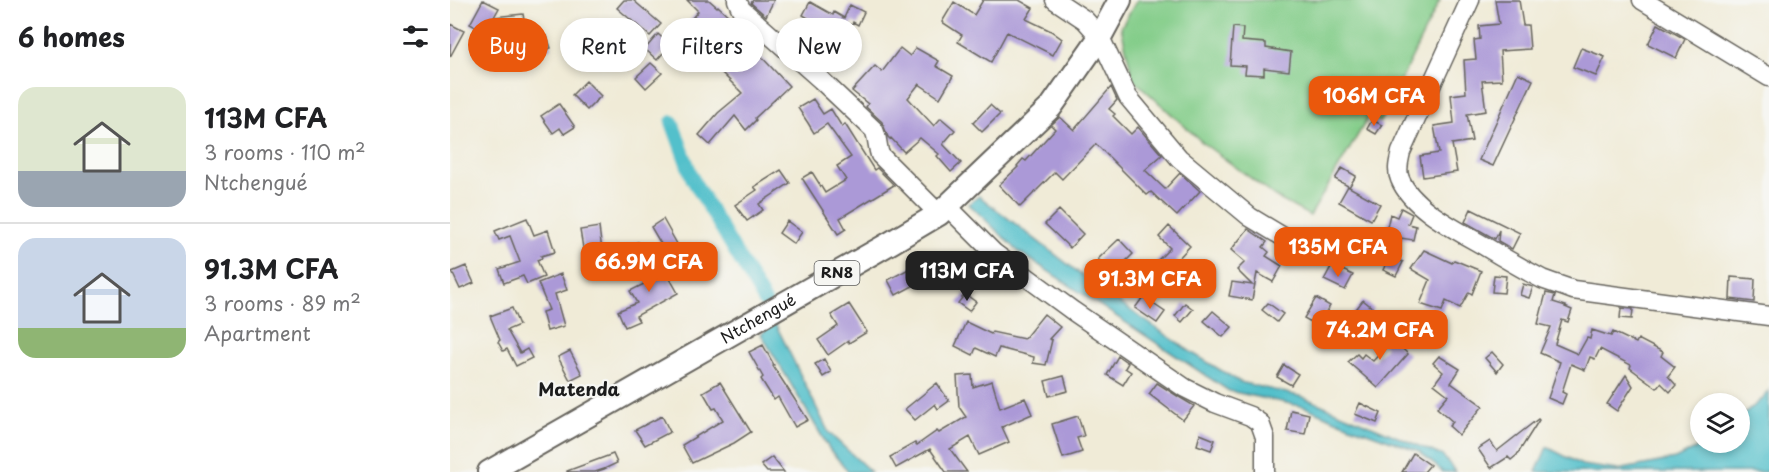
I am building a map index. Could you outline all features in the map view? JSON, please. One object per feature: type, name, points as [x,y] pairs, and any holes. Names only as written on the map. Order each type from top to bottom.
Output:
[{"type":"main road","name":"Ntchengué","points":[[489,472],[943,210],[1051,107],[1100,37],[1120,0]]},
{"type":"street","points":[[737,0],[741,9],[874,129],[878,136],[877,145],[880,155],[994,253],[1073,312],[1185,388],[1215,403],[1250,416],[1260,423],[1265,437],[1264,472]]},
{"type":"street","points":[[1055,0],[1085,20],[1100,37],[1128,97],[1179,158],[1250,217],[1295,244]]},
{"type":"street","points":[[1470,0],[1401,152],[1398,168],[1400,179],[1412,196],[1440,219],[1504,258],[1544,280],[1573,290],[1769,316]]},
{"type":"street","points":[[1642,0],[1769,77]]},
{"type":"green space","points":[[1137,0],[1440,0],[1380,122],[1369,116],[1310,216],[1279,199],[1203,143],[1133,79],[1121,27]]},
{"type":"water","points":[[979,196],[1104,292],[1194,354],[1240,382],[1303,397],[1443,456],[1456,472],[1443,472],[1419,451],[1305,407],[1229,391],[1019,252],[969,204]]},
{"type":"water","points":[[775,323],[829,433],[871,472],[849,472],[830,450],[761,334]]},
{"type":"water","points":[[1769,390],[1769,472],[1536,472],[1547,447],[1582,465],[1618,470],[1675,459],[1690,452],[1750,453],[1750,409]]},
{"type":"building","points":[[483,0],[499,8],[494,17],[523,14],[524,18],[473,18]]},
{"type":"building","points":[[624,0],[633,0],[660,25],[650,36],[648,34],[648,18],[629,18],[617,8]]},
{"type":"building","points":[[687,0],[709,0],[731,18],[692,18],[698,11]]},
{"type":"building","points":[[753,0],[774,0],[766,16],[751,3]]},
{"type":"building","points":[[983,0],[1019,0],[1033,8],[1026,19],[1062,39],[1053,55],[1007,32],[991,62],[958,42],[962,35],[942,22],[954,2],[974,15]]},
{"type":"building","points":[[1495,0],[1519,0],[1523,25],[1528,25],[1530,49],[1500,51],[1502,80],[1482,81],[1486,111],[1467,114],[1472,141],[1452,144],[1457,172],[1423,177],[1420,156],[1439,153],[1434,126],[1454,123],[1451,95],[1466,93],[1464,60],[1476,59],[1474,40],[1480,39],[1479,26],[1499,24]]},
{"type":"building","points":[[810,2],[833,15],[834,12],[844,18],[808,18],[803,15]]},
{"type":"building","points":[[850,5],[864,12],[861,18],[844,18]]},
{"type":"building","points":[[450,24],[464,31],[450,57]]},
{"type":"building","points":[[1658,24],[1685,39],[1676,58],[1648,44]]},
{"type":"building","points":[[1233,27],[1243,28],[1242,41],[1266,43],[1266,48],[1291,52],[1289,71],[1264,68],[1264,75],[1245,74],[1246,66],[1230,65]]},
{"type":"building","points":[[658,34],[660,36],[660,57],[657,60],[648,52],[648,46]]},
{"type":"building","points":[[900,48],[910,56],[916,48],[939,61],[936,66],[953,76],[940,98],[919,84],[908,98],[934,126],[941,118],[955,130],[943,144],[961,163],[951,172],[937,156],[939,154],[920,138],[904,152],[888,137],[882,122],[866,107],[868,104],[852,91],[875,66],[882,72]]},
{"type":"building","points":[[1581,48],[1605,57],[1596,76],[1573,67]]},
{"type":"building","points":[[764,60],[789,86],[755,118],[756,120],[746,130],[735,116],[710,145],[699,135],[718,113],[742,93],[721,72],[764,72]]},
{"type":"building","points":[[651,63],[662,73],[646,88],[636,77],[641,72],[648,72],[648,66]]},
{"type":"building","points":[[1518,73],[1533,80],[1493,166],[1479,160]]},
{"type":"building","points":[[586,81],[601,96],[587,110],[572,95]]},
{"type":"building","points":[[1111,87],[1117,100],[1109,109],[1115,114],[1113,116],[1131,134],[1138,127],[1162,155],[1145,170],[1165,189],[1180,173],[1200,191],[1177,216],[1151,192],[1147,195],[1096,144],[1062,179],[1055,172],[1020,207],[999,185],[1023,159],[1026,161],[1055,129],[1051,125],[1060,117],[1074,130]]},
{"type":"building","points":[[813,99],[823,114],[831,109],[842,127],[845,124],[874,170],[877,168],[894,185],[840,218],[846,229],[838,234],[802,178],[812,172],[825,193],[846,180],[837,166],[851,157],[827,124],[814,133],[798,108]]},
{"type":"building","points":[[559,104],[575,127],[564,134],[560,128],[553,133],[541,116]]},
{"type":"building","points":[[990,105],[1000,114],[982,132],[973,123]]},
{"type":"building","points":[[1372,120],[1382,125],[1376,134],[1367,129]]},
{"type":"building","points":[[1342,168],[1356,176],[1349,187],[1380,204],[1371,220],[1339,202],[1348,186],[1335,179]]},
{"type":"building","points":[[781,170],[790,183],[759,204],[763,210],[747,221],[735,205],[757,190],[754,187]]},
{"type":"building","points":[[1401,208],[1412,214],[1408,224],[1416,226],[1413,240],[1401,238],[1398,252],[1382,249],[1390,214],[1397,217]]},
{"type":"building","points":[[1471,209],[1520,233],[1512,249],[1498,241],[1499,230],[1495,239],[1465,222]]},
{"type":"building","points":[[1059,210],[1083,234],[1070,248],[1045,224]]},
{"type":"building","points":[[527,218],[534,235],[548,230],[555,252],[541,256],[542,258],[537,260],[544,277],[527,284],[523,276],[504,283],[499,269],[520,262],[510,236],[499,240],[495,231]]},
{"type":"building","points":[[663,219],[677,244],[665,251],[651,227]]},
{"type":"building","points":[[787,221],[802,232],[794,244],[779,233]]},
{"type":"building","points":[[1169,226],[1190,246],[1176,261],[1183,269],[1173,279],[1156,262],[1170,248],[1159,237]]},
{"type":"building","points":[[599,227],[602,251],[584,254],[580,230]]},
{"type":"building","points":[[1248,229],[1267,242],[1263,247],[1269,252],[1266,256],[1282,266],[1273,282],[1257,273],[1252,300],[1229,296],[1232,282],[1252,285],[1237,270],[1245,262],[1231,250]]},
{"type":"building","points":[[1119,239],[1133,254],[1113,274],[1098,259]]},
{"type":"building","points":[[638,242],[642,253],[627,259],[622,248]]},
{"type":"building","points":[[1424,250],[1452,263],[1454,260],[1481,271],[1472,294],[1469,292],[1460,308],[1446,301],[1442,311],[1420,304],[1430,280],[1411,269]]},
{"type":"building","points":[[944,256],[956,264],[948,277],[936,269]]},
{"type":"building","points":[[1390,256],[1403,262],[1396,276],[1383,270]]},
{"type":"building","points":[[659,259],[678,293],[636,316],[639,321],[625,327],[618,311],[637,303],[630,291],[652,280],[645,267]]},
{"type":"building","points":[[916,265],[924,280],[896,295],[888,280]]},
{"type":"building","points":[[1332,265],[1353,275],[1345,290],[1324,280]]},
{"type":"building","points":[[466,266],[474,283],[460,289],[452,272]]},
{"type":"building","points":[[561,274],[567,290],[555,294],[564,326],[547,331],[542,312],[549,310],[538,283]]},
{"type":"building","points":[[1494,275],[1506,276],[1504,293],[1492,292]]},
{"type":"building","points":[[1731,277],[1755,279],[1754,302],[1730,299]]},
{"type":"building","points":[[1523,284],[1533,287],[1529,298],[1520,295]]},
{"type":"building","points":[[1546,293],[1555,295],[1553,302],[1572,310],[1568,322],[1562,320],[1555,344],[1578,354],[1587,338],[1590,339],[1592,330],[1611,336],[1613,332],[1636,343],[1638,339],[1663,352],[1661,356],[1675,367],[1668,376],[1676,385],[1670,392],[1661,383],[1657,388],[1630,368],[1631,365],[1600,349],[1595,359],[1590,357],[1585,370],[1571,364],[1562,392],[1566,394],[1562,404],[1548,398],[1560,362],[1540,353],[1551,327],[1538,324]]},
{"type":"building","points":[[965,294],[976,302],[969,311],[958,303]]},
{"type":"building","points":[[1143,297],[1165,312],[1157,323],[1135,308]]},
{"type":"building","points":[[1316,298],[1330,306],[1318,326],[1304,318]]},
{"type":"building","points":[[1363,300],[1374,309],[1363,324],[1351,316]]},
{"type":"building","points":[[1185,303],[1193,309],[1182,322],[1175,316]]},
{"type":"building","points":[[1268,303],[1283,314],[1277,322],[1262,310]]},
{"type":"building","points":[[849,304],[867,332],[849,343],[848,341],[828,355],[818,340],[838,326],[831,315]]},
{"type":"building","points":[[512,308],[519,325],[507,330],[520,353],[527,349],[532,358],[516,366],[507,349],[503,351],[498,342],[500,340],[490,316]]},
{"type":"building","points":[[1621,308],[1633,309],[1632,319],[1620,318]]},
{"type":"building","points":[[1213,311],[1232,327],[1223,337],[1204,321]]},
{"type":"building","points":[[1044,314],[1060,327],[1049,339],[1052,340],[1046,365],[1033,363],[1034,357],[999,348],[995,357],[976,348],[973,355],[955,346],[966,322],[991,334],[992,332],[1024,339]]},
{"type":"building","points":[[1381,328],[1408,354],[1378,388],[1348,362],[1357,354],[1361,358],[1364,354],[1373,361],[1386,347],[1374,335]]},
{"type":"building","points":[[763,345],[773,366],[808,420],[795,427],[778,397],[774,400],[761,379],[763,377],[749,352]]},
{"type":"building","points":[[570,351],[582,374],[570,380],[558,357]]},
{"type":"building","points":[[1492,352],[1503,364],[1497,372],[1485,358]]},
{"type":"building","points":[[1118,356],[1128,363],[1125,368],[1131,372],[1123,385],[1107,375]]},
{"type":"building","points":[[1439,356],[1460,369],[1451,383],[1483,406],[1459,435],[1449,426],[1453,422],[1437,408],[1448,395],[1434,384],[1443,372],[1433,363]]},
{"type":"building","points":[[824,359],[831,372],[823,377],[815,364]]},
{"type":"building","points":[[1284,365],[1298,374],[1291,385],[1277,377]]},
{"type":"building","points":[[972,375],[973,387],[992,381],[1000,408],[1025,398],[1032,414],[1002,427],[1009,442],[979,455],[970,437],[950,449],[967,472],[946,472],[930,449],[896,468],[890,457],[915,443],[917,445],[937,431],[939,433],[966,417],[959,407],[957,376]]},
{"type":"building","points":[[1626,375],[1633,386],[1617,411],[1607,404]]},
{"type":"building","points":[[1064,376],[1068,391],[1049,396],[1045,381]]},
{"type":"building","points":[[720,382],[751,432],[734,443],[692,463],[682,445],[723,420],[703,392]]},
{"type":"building","points":[[937,383],[949,401],[938,409],[935,404],[915,420],[905,409]]},
{"type":"building","points":[[1157,383],[1194,406],[1183,420],[1149,394]]},
{"type":"building","points":[[1360,403],[1381,413],[1377,423],[1355,414]]},
{"type":"building","points":[[1291,410],[1309,414],[1305,434],[1287,431]]},
{"type":"building","points":[[662,416],[670,432],[645,445],[635,430]]},
{"type":"building","points":[[1078,416],[1084,436],[1077,438],[1082,452],[1063,458],[1052,424]]},
{"type":"building","points":[[1538,419],[1517,455],[1511,460],[1508,457],[1491,468],[1478,449],[1490,441],[1497,451]]},
{"type":"building","points":[[1200,434],[1215,440],[1211,450],[1197,445]]},
{"type":"building","points":[[1413,453],[1430,465],[1424,472],[1402,472]]},
{"type":"building","points":[[613,454],[617,463],[604,469],[595,472],[567,472],[567,471]]},
{"type":"building","points":[[772,457],[784,472],[767,472],[761,465]]},
{"type":"waterway","points":[[672,122],[693,180],[765,302]]},
{"type":"district","name":"Matenda","points":[[579,390]]}]
